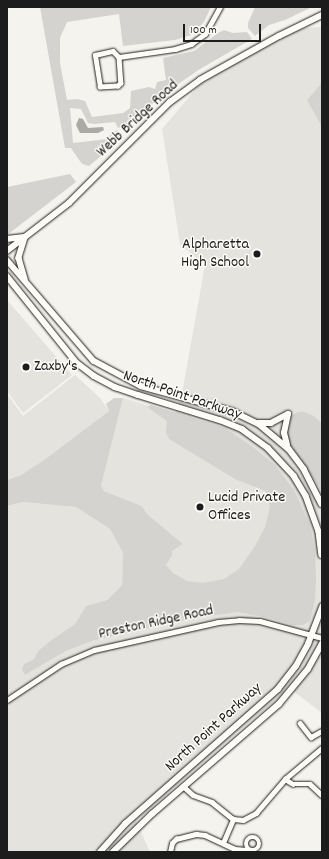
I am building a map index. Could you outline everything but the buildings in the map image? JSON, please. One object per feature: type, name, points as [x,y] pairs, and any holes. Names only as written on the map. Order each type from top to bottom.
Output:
[{"type":"street","points":[[119,57],[175,49],[191,44],[205,34],[220,7]]},
{"type":"street","name":"Webb Bridge Road","points":[[7,251],[69,203],[170,102],[200,80],[279,36],[322,16]]},
{"type":"street","points":[[113,51],[119,57],[121,83],[118,86],[100,87],[95,55],[113,51]]},
{"type":"street","points":[[7,239],[25,237],[19,258],[27,284]]},
{"type":"street","name":"North Point Parkway","points":[[7,260],[94,361],[108,370],[141,386],[232,411],[259,424],[289,449],[304,469],[322,504]]},
{"type":"street","name":"North Point Parkway","points":[[7,276],[77,363],[94,376],[115,387],[138,396],[220,420],[242,429],[268,448],[294,476],[306,496],[320,532],[322,555]]},
{"type":"street","points":[[252,421],[267,424],[288,414],[284,433],[289,449]]},
{"type":"street","name":"North Point Parkway","points":[[100,852],[125,824],[278,689],[296,666],[313,635],[322,607]]},
{"type":"street","name":"Preston Ridge Road","points":[[7,700],[46,673],[78,656],[114,644],[218,622],[239,620],[266,622],[322,638]]},
{"type":"street","name":"North Point Parkway","points":[[113,852],[183,786],[279,704],[305,673],[322,644]]},
{"type":"street","points":[[300,723],[311,738],[322,730]]},
{"type":"street","points":[[183,786],[193,795],[212,802],[233,819],[243,820],[256,813],[285,779],[322,748]]},
{"type":"street","points":[[285,779],[293,784],[310,784],[322,795]]},
{"type":"street","points":[[223,843],[233,819]]},
{"type":"street","points":[[170,852],[172,843],[180,836],[196,834],[223,843],[235,849],[247,850]]},
{"type":"shaded area","points":[[40,7],[211,7],[204,22],[191,35],[175,40],[123,46],[119,14],[67,22],[60,38],[60,63],[67,100],[77,99],[85,101],[92,117],[123,113],[130,108],[131,91],[149,87],[155,89],[157,82],[166,80],[163,58],[194,51],[224,30],[233,33],[247,32],[252,39],[200,69],[168,91],[125,126],[118,128],[115,122],[95,124],[88,123],[81,109],[70,108],[73,143],[108,139],[110,135],[117,130],[122,135],[117,139],[118,142],[89,166],[82,164],[71,148],[65,148]]},
{"type":"shaded area","points":[[255,7],[312,7],[285,20],[269,25],[255,36],[248,28],[248,23]]},
{"type":"shaded area","points":[[322,27],[322,713],[288,687],[281,697],[242,728],[136,821],[150,852],[7,852],[7,506],[22,502],[76,507],[110,529],[123,553],[122,585],[107,600],[86,606],[75,624],[38,651],[34,659],[24,664],[25,675],[66,651],[92,641],[166,624],[161,573],[172,556],[172,551],[183,544],[147,514],[142,506],[104,491],[101,486],[123,398],[175,414],[183,388],[205,265],[180,244],[162,129],[206,77],[293,29]]},
{"type":"shaded area","points":[[322,83],[322,127],[307,100]]},
{"type":"shaded area","points":[[79,118],[83,119],[88,128],[103,127],[104,130],[98,133],[80,133],[76,125]]},
{"type":"shaded area","points":[[70,174],[76,182],[7,235],[7,187]]},
{"type":"shaded area","points":[[7,300],[72,375],[23,413],[7,391]]},
{"type":"shaded area","points":[[75,375],[100,398],[109,411],[44,460],[21,475],[7,480],[7,394],[23,416]]},
{"type":"shaded area","points":[[114,398],[123,398],[101,486],[104,491],[142,506],[147,514],[183,544],[172,551],[172,556],[166,565],[173,573],[187,581],[203,583],[224,579],[239,569],[255,546],[265,527],[270,507],[266,491],[235,479],[169,439],[166,432],[167,421],[147,407],[151,405],[225,428],[253,447],[275,465],[294,490],[310,524],[315,550],[316,579],[315,600],[310,621],[303,625],[292,625],[270,618],[238,612],[189,619],[92,641],[66,651],[25,675],[22,670],[24,664],[34,659],[38,651],[75,624],[86,606],[107,600],[122,585],[123,553],[110,529],[76,507],[22,502],[7,506],[7,480],[21,475],[44,460],[109,411],[106,404]]},
{"type":"shaded area","points":[[298,412],[304,412],[314,416],[322,424],[322,491],[290,444],[285,434],[287,422],[291,416]]},
{"type":"place","name":"Alpharetta High School","points":[[257,254]]},
{"type":"place","name":"Zaxby's","points":[[26,367]]},
{"type":"place","name":"Lucid Private Offices","points":[[200,507]]}]
